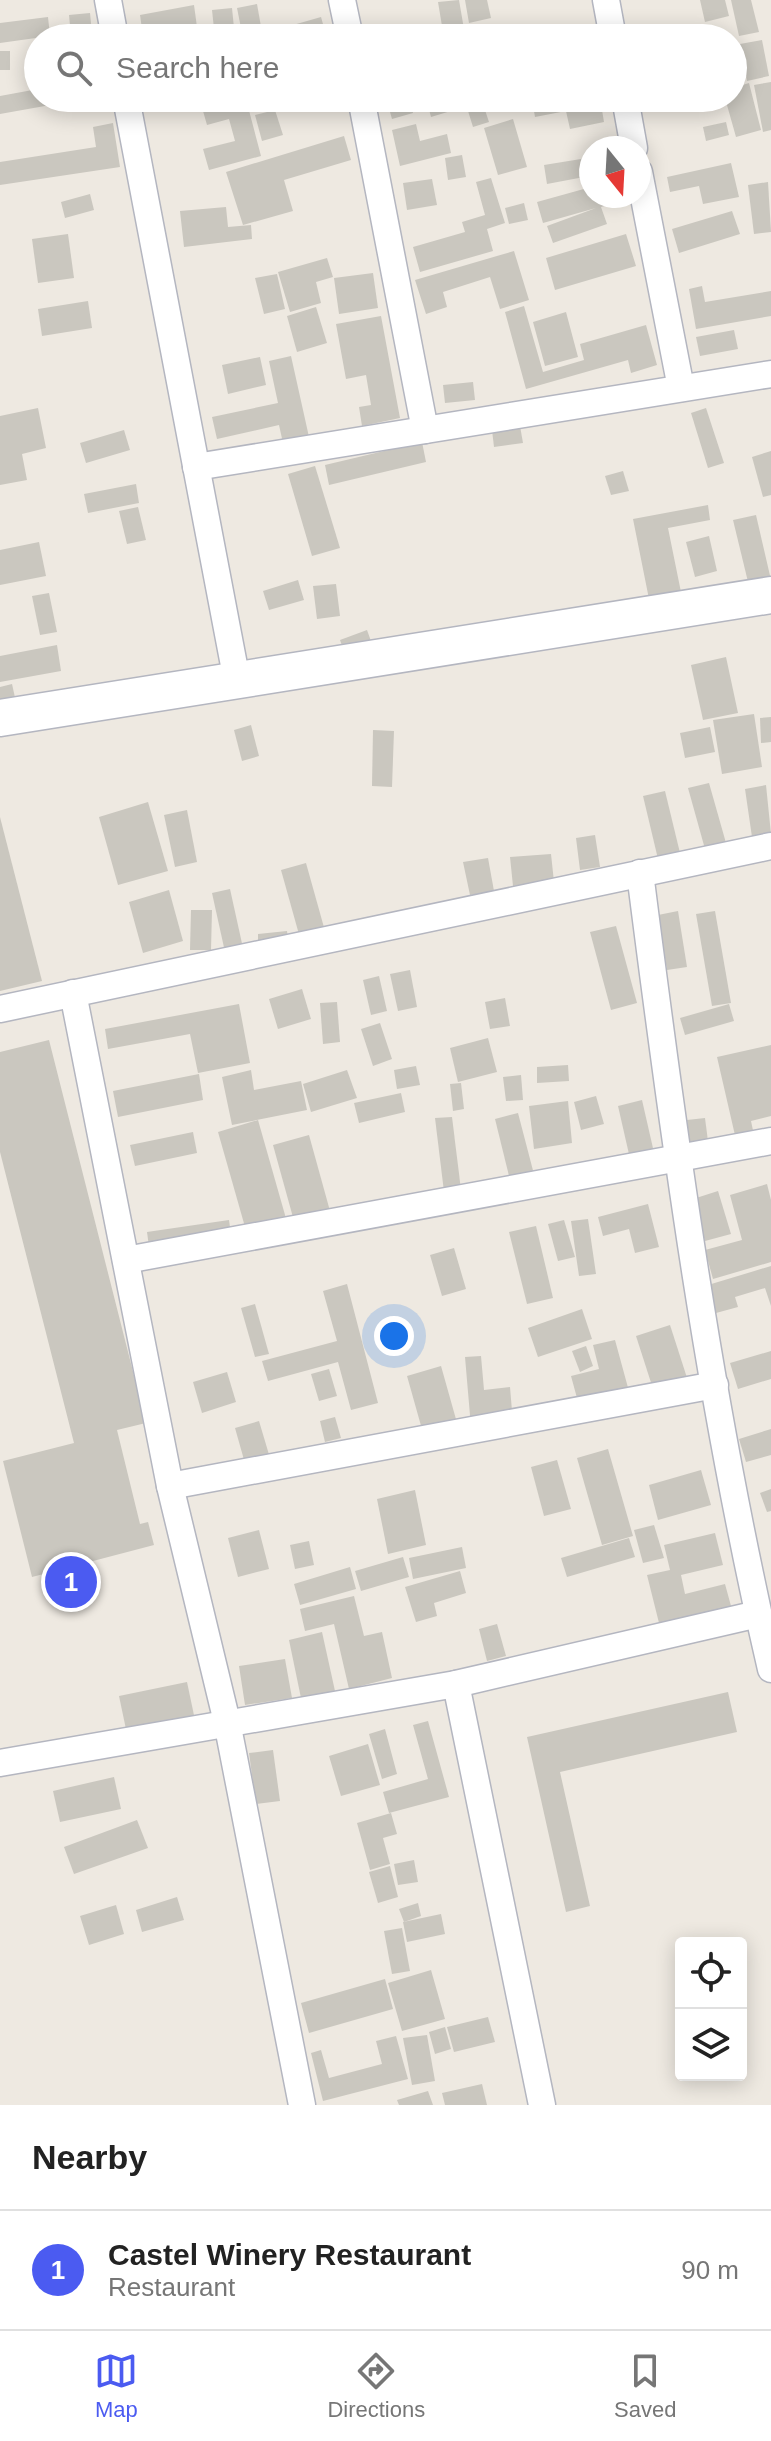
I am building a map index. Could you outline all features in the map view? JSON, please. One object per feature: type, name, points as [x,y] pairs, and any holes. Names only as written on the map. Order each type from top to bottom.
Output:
[{"type":"street","points":[[108,0],[112,24]]},
{"type":"street","points":[[342,0],[347,24]]},
{"type":"street","points":[[606,0],[610,24]]},
{"type":"street","points":[[129,112],[237,681]]},
{"type":"street","points":[[364,112],[425,430]]},
{"type":"street","points":[[628,112],[632,136]]},
{"type":"street","points":[[646,208],[681,388]]},
{"type":"street","points":[[196,467],[771,374]]},
{"type":"street","points":[[0,718],[771,595]]},
{"type":"street","points":[[0,1009],[771,846]]},
{"type":"street","points":[[640,873],[677,1160],[715,1385],[771,1669]]},
{"type":"street","points":[[73,993],[170,1486],[227,1722],[302,2105]]},
{"type":"street","points":[[126,1260],[771,1141]]},
{"type":"street","points":[[170,1486],[715,1385]]},
{"type":"street","points":[[0,1763],[456,1684],[758,1614]]},
{"type":"street","points":[[456,1684],[542,2105]]},
{"type":"building","points":[[459,0],[463,24],[442,24],[438,2]]},
{"type":"building","points":[[465,0],[487,0],[491,18],[469,23]]},
{"type":"building","points":[[700,0],[725,0],[729,16],[705,22]]},
{"type":"building","points":[[731,0],[751,0],[759,32],[747,34],[747,24],[736,24]]},
{"type":"building","points":[[257,4],[261,24],[240,24],[237,8]]},
{"type":"building","points":[[194,5],[197,24],[141,24],[140,15]]},
{"type":"building","points":[[232,8],[234,24],[214,24],[212,10]]},
{"type":"building","points":[[90,13],[91,24],[70,24],[69,15]]},
{"type":"building","points":[[48,17],[49,24],[24,24],[24,40],[0,43],[0,23]]},
{"type":"building","points":[[321,17],[323,24],[296,24]]},
{"type":"building","points":[[762,40],[769,76],[747,81],[747,43]]},
{"type":"building","points":[[0,51],[10,51],[10,70],[0,70]]},
{"type":"building","points":[[771,82],[771,130],[763,132],[754,85]]},
{"type":"building","points":[[747,84],[761,130],[736,137],[729,112],[747,112]]},
{"type":"building","points":[[24,92],[24,110],[0,114],[0,96]]},
{"type":"building","points":[[203,112],[249,112],[261,156],[209,170],[203,149],[235,141],[229,119],[207,125]]},
{"type":"building","points":[[276,112],[283,135],[262,141],[255,115]]},
{"type":"building","points":[[390,112],[413,112],[413,113],[392,119]]},
{"type":"building","points":[[430,112],[448,112],[431,117]]},
{"type":"building","points":[[468,112],[486,112],[489,122],[473,127]]},
{"type":"building","points":[[534,112],[561,112],[535,117]]},
{"type":"building","points":[[566,112],[602,112],[604,122],[570,129]]},
{"type":"building","points":[[513,119],[527,167],[498,175],[484,128]]},
{"type":"building","points":[[726,122],[729,135],[706,141],[703,127]]},
{"type":"building","points":[[113,123],[120,167],[0,185],[0,162],[96,147],[93,127]]},
{"type":"building","points":[[416,124],[420,141],[447,134],[451,153],[400,166],[392,130]]},
{"type":"building","points":[[344,136],[351,160],[284,180],[293,211],[243,225],[226,172]]},
{"type":"building","points":[[462,155],[466,177],[448,180],[445,158]]},
{"type":"building","points":[[579,159],[579,178],[547,184],[544,165]]},
{"type":"building","points":[[731,163],[739,197],[703,204],[699,186],[670,192],[667,177]]},
{"type":"building","points":[[491,178],[505,223],[487,229],[493,251],[420,272],[413,247],[465,232],[462,222],[485,215],[476,182]]},
{"type":"building","points":[[432,179],[437,205],[407,210],[403,183]]},
{"type":"building","points":[[768,182],[771,232],[754,234],[748,185]]},
{"type":"building","points":[[579,190],[579,208],[596,208],[543,223],[537,202]]},
{"type":"building","points":[[90,194],[94,210],[65,218],[61,202]]},
{"type":"building","points":[[524,203],[528,220],[509,224],[505,208]]},
{"type":"building","points":[[226,207],[228,227],[251,225],[252,239],[184,247],[180,211]]},
{"type":"building","points":[[596,208],[601,208],[607,224],[553,243],[547,226]]},
{"type":"building","points":[[732,211],[740,234],[679,253],[672,229]]},
{"type":"building","points":[[68,234],[74,278],[38,283],[32,239]]},
{"type":"building","points":[[626,234],[636,266],[555,290],[546,258]]},
{"type":"building","points":[[514,251],[529,300],[500,309],[490,277],[443,292],[447,307],[426,314],[415,280]]},
{"type":"building","points":[[327,258],[333,277],[316,282],[321,303],[290,312],[278,272]]},
{"type":"building","points":[[373,273],[378,308],[339,314],[334,278]]},
{"type":"building","points":[[277,274],[285,309],[264,314],[255,278]]},
{"type":"building","points":[[702,286],[705,302],[771,291],[771,316],[696,329],[689,289]]},
{"type":"building","points":[[88,301],[92,328],[42,336],[38,309]]},
{"type":"building","points":[[524,306],[543,372],[584,360],[580,344],[646,325],[657,365],[631,373],[628,360],[526,389],[505,312]]},
{"type":"building","points":[[316,307],[327,343],[297,352],[287,316]]},
{"type":"building","points":[[566,312],[578,357],[545,366],[533,322]]},
{"type":"building","points":[[381,316],[400,418],[362,426],[359,407],[371,405],[366,375],[346,379],[336,324]]},
{"type":"building","points":[[734,330],[738,349],[700,356],[696,337]]},
{"type":"building","points":[[291,356],[309,437],[283,443],[279,425],[217,439],[212,417],[278,403],[269,361]]},
{"type":"building","points":[[260,357],[266,385],[228,394],[222,365]]},
{"type":"building","points":[[473,382],[475,400],[445,403],[443,385]]},
{"type":"building","points":[[38,408],[46,448],[22,454],[27,480],[0,485],[0,416]]},
{"type":"building","points":[[706,408],[724,463],[708,468],[691,413]]},
{"type":"building","points":[[520,426],[523,443],[494,447],[492,430]]},
{"type":"building","points":[[124,430],[130,450],[86,463],[80,443]]},
{"type":"building","points":[[422,442],[426,462],[329,485],[325,465]]},
{"type":"building","points":[[771,451],[771,495],[763,497],[752,457]]},
{"type":"building","points":[[315,466],[340,548],[312,556],[288,474]]},
{"type":"building","points":[[623,471],[629,491],[611,495],[605,476]]},
{"type":"building","points":[[136,484],[139,503],[88,513],[84,494]]},
{"type":"building","points":[[708,505],[710,520],[668,528],[683,602],[651,609],[633,519]]},
{"type":"building","points":[[138,507],[146,540],[127,544],[119,511]]},
{"type":"building","points":[[756,515],[771,580],[749,586],[733,520]]},
{"type":"building","points":[[709,536],[717,571],[695,577],[686,542]]},
{"type":"building","points":[[39,542],[46,576],[0,585],[0,550]]},
{"type":"building","points":[[298,580],[304,600],[269,610],[263,591]]},
{"type":"building","points":[[336,584],[340,616],[317,619],[313,586]]},
{"type":"building","points":[[49,593],[57,632],[40,635],[32,596]]},
{"type":"building","points":[[367,630],[377,658],[350,668],[340,640]]},
{"type":"building","points":[[57,645],[61,671],[0,682],[0,656]]},
{"type":"building","points":[[726,657],[738,713],[703,720],[691,665]]},
{"type":"building","points":[[12,684],[16,702],[0,705],[0,687]]},
{"type":"building","points":[[754,714],[762,767],[722,774],[713,720]]},
{"type":"building","points":[[771,717],[771,742],[761,743],[760,718]]},
{"type":"building","points":[[251,725],[259,756],[242,761],[234,730]]},
{"type":"building","points":[[710,727],[715,752],[685,758],[680,733]]},
{"type":"building","points":[[373,730],[394,731],[392,787],[372,786]]},
{"type":"building","points":[[709,783],[726,843],[705,849],[688,788]]},
{"type":"building","points":[[766,785],[771,834],[752,837],[745,789]]},
{"type":"building","points":[[665,791],[680,853],[658,859],[643,796]]},
{"type":"building","points":[[148,802],[168,871],[118,885],[99,817]]},
{"type":"building","points":[[187,810],[197,862],[175,867],[164,815]]},
{"type":"building","points":[[0,817],[42,981],[0,991]]},
{"type":"building","points":[[595,835],[600,867],[580,870],[576,838]]},
{"type":"building","points":[[551,854],[554,882],[513,886],[510,857]]},
{"type":"building","points":[[488,858],[494,891],[470,895],[463,862]]},
{"type":"building","points":[[306,863],[325,931],[300,938],[281,870]]},
{"type":"building","points":[[230,889],[243,948],[225,952],[212,893]]},
{"type":"building","points":[[169,890],[183,941],[143,953],[129,902]]},
{"type":"building","points":[[191,910],[212,910],[211,950],[190,950]]},
{"type":"building","points":[[678,911],[687,967],[667,970],[658,915]]},
{"type":"building","points":[[715,911],[731,1003],[712,1006],[696,914]]},
{"type":"building","points":[[616,926],[637,1003],[611,1010],[590,932]]},
{"type":"building","points":[[287,931],[288,940],[258,943],[258,934]]},
{"type":"building","points":[[410,970],[417,1007],[398,1011],[390,974]]},
{"type":"building","points":[[379,976],[387,1011],[371,1015],[363,980]]},
{"type":"building","points":[[302,989],[311,1019],[278,1029],[269,999]]},
{"type":"building","points":[[505,998],[510,1026],[490,1029],[485,1002]]},
{"type":"building","points":[[337,1002],[340,1042],[323,1044],[320,1003]]},
{"type":"building","points":[[239,1004],[250,1063],[198,1073],[190,1034],[108,1049],[105,1029]]},
{"type":"building","points":[[729,1004],[734,1021],[685,1035],[680,1018]]},
{"type":"building","points":[[380,1023],[392,1059],[373,1066],[361,1029]]},
{"type":"building","points":[[488,1038],[497,1072],[458,1082],[450,1048]]},
{"type":"building","points":[[49,1040],[146,1423],[117,1430],[140,1524],[148,1522],[154,1545],[32,1577],[3,1461],[74,1443],[0,1152],[0,1052]]},
{"type":"building","points":[[771,1045],[771,1116],[751,1121],[755,1140],[737,1144],[717,1057]]},
{"type":"building","points":[[568,1065],[569,1081],[537,1083],[537,1067]]},
{"type":"building","points":[[416,1066],[420,1085],[397,1089],[394,1070]]},
{"type":"building","points":[[251,1070],[254,1090],[301,1081],[307,1110],[232,1125],[222,1077]]},
{"type":"building","points":[[347,1070],[357,1098],[311,1112],[303,1084]]},
{"type":"building","points":[[199,1074],[203,1100],[118,1117],[113,1091]]},
{"type":"building","points":[[521,1075],[523,1100],[506,1101],[503,1077]]},
{"type":"building","points":[[461,1083],[464,1109],[453,1111],[450,1084]]},
{"type":"building","points":[[401,1093],[405,1112],[359,1123],[354,1103]]},
{"type":"building","points":[[596,1096],[604,1124],[581,1130],[574,1102]]},
{"type":"building","points":[[642,1100],[655,1157],[631,1163],[618,1106]]},
{"type":"building","points":[[568,1101],[572,1143],[534,1149],[529,1106]]},
{"type":"building","points":[[518,1113],[536,1182],[512,1188],[495,1119]]},
{"type":"building","points":[[452,1117],[462,1198],[445,1200],[435,1118]]},
{"type":"building","points":[[705,1118],[709,1149],[691,1152],[687,1120]]},
{"type":"building","points":[[258,1120],[289,1229],[249,1241],[218,1132]]},
{"type":"building","points":[[193,1132],[197,1153],[135,1166],[130,1145]]},
{"type":"building","points":[[309,1135],[330,1211],[294,1221],[273,1145]]},
{"type":"building","points":[[767,1184],[771,1200],[771,1262],[713,1279],[705,1250],[742,1240],[730,1195]]},
{"type":"building","points":[[718,1191],[731,1234],[705,1241],[693,1199]]},
{"type":"building","points":[[648,1204],[659,1247],[635,1253],[629,1229],[603,1236],[598,1217]]},
{"type":"building","points":[[588,1219],[596,1274],[579,1276],[571,1221]]},
{"type":"building","points":[[229,1220],[232,1242],[150,1254],[147,1232]]},
{"type":"building","points":[[564,1220],[575,1257],[558,1261],[548,1224]]},
{"type":"building","points":[[536,1226],[553,1298],[527,1304],[509,1232]]},
{"type":"building","points":[[454,1248],[466,1289],[442,1296],[430,1255]]},
{"type":"building","points":[[771,1266],[771,1306],[765,1288],[735,1297],[738,1307],[716,1313],[708,1285]]},
{"type":"building","points":[[347,1284],[378,1403],[351,1410],[338,1362],[268,1381],[262,1361],[337,1341],[323,1291]]},
{"type":"building","points":[[255,1304],[269,1354],[255,1357],[241,1308]]},
{"type":"building","points":[[582,1309],[592,1339],[538,1357],[528,1328]]},
{"type":"building","points":[[670,1325],[689,1384],[655,1395],[636,1336]]},
{"type":"building","points":[[615,1340],[630,1395],[580,1409],[571,1376],[599,1369],[593,1345]]},
{"type":"building","points":[[586,1346],[593,1366],[580,1372],[572,1351]]},
{"type":"building","points":[[771,1351],[771,1379],[738,1389],[730,1363]]},
{"type":"building","points":[[481,1356],[484,1390],[510,1387],[513,1423],[471,1427],[465,1357]]},
{"type":"building","points":[[441,1366],[459,1430],[425,1440],[407,1376]]},
{"type":"building","points":[[329,1369],[337,1396],[319,1401],[311,1374]]},
{"type":"building","points":[[227,1372],[236,1402],[202,1413],[193,1382]]},
{"type":"building","points":[[335,1417],[341,1438],[325,1442],[320,1421]]},
{"type":"building","points":[[259,1421],[273,1468],[248,1474],[235,1428]]},
{"type":"building","points":[[771,1429],[771,1455],[746,1462],[739,1439]]},
{"type":"building","points":[[608,1449],[633,1536],[602,1545],[577,1458]]},
{"type":"building","points":[[557,1460],[571,1509],[544,1516],[531,1467]]},
{"type":"building","points":[[701,1470],[711,1505],[658,1520],[649,1485]]},
{"type":"building","points":[[771,1489],[771,1511],[767,1512],[760,1493]]},
{"type":"building","points":[[415,1490],[426,1545],[388,1554],[377,1499]]},
{"type":"building","points":[[654,1525],[664,1558],[643,1563],[634,1530]]},
{"type":"building","points":[[259,1530],[269,1569],[238,1577],[228,1538]]},
{"type":"building","points":[[715,1533],[723,1565],[681,1575],[685,1594],[725,1584],[731,1606],[659,1623],[647,1575],[670,1570],[664,1545]]},
{"type":"building","points":[[629,1538],[635,1557],[567,1577],[561,1558]]},
{"type":"building","points":[[309,1541],[314,1565],[295,1569],[290,1545]]},
{"type":"building","points":[[462,1547],[466,1568],[413,1579],[409,1558]]},
{"type":"building","points":[[403,1557],[409,1577],[361,1591],[355,1571]]},
{"type":"building","points":[[350,1567],[356,1589],[300,1605],[294,1584]]},
{"type":"building","points":[[460,1571],[466,1593],[434,1603],[437,1616],[416,1622],[405,1587]]},
{"type":"building","points":[[354,1596],[364,1636],[382,1632],[392,1678],[349,1689],[334,1624],[305,1631],[300,1609]]},
{"type":"building","points":[[497,1624],[506,1656],[487,1661],[479,1629]]},
{"type":"building","points":[[322,1632],[335,1691],[301,1698],[289,1640]]},
{"type":"building","points":[[285,1659],[292,1698],[245,1705],[239,1666]]},
{"type":"building","points":[[187,1682],[195,1720],[127,1734],[119,1696]]},
{"type":"building","points":[[728,1692],[737,1732],[560,1772],[590,1906],[566,1912],[527,1737]]},
{"type":"building","points":[[428,1721],[449,1797],[389,1813],[383,1792],[428,1779],[413,1725]]},
{"type":"building","points":[[385,1729],[397,1774],[382,1779],[369,1734]]},
{"type":"building","points":[[368,1744],[380,1785],[341,1796],[329,1756]]},
{"type":"building","points":[[273,1750],[280,1801],[256,1804],[249,1753]]},
{"type":"building","points":[[114,1777],[121,1809],[60,1822],[53,1791]]},
{"type":"building","points":[[391,1813],[397,1834],[383,1838],[390,1864],[370,1870],[357,1823]]},
{"type":"building","points":[[137,1820],[148,1848],[74,1874],[64,1847]]},
{"type":"building","points":[[414,1860],[418,1882],[398,1885],[394,1864]]},
{"type":"building","points":[[390,1866],[398,1897],[378,1903],[369,1872]]},
{"type":"building","points":[[177,1897],[184,1920],[142,1932],[136,1910]]},
{"type":"building","points":[[418,1903],[421,1916],[404,1922],[399,1909]]},
{"type":"building","points":[[116,1905],[124,1934],[89,1945],[80,1916]]},
{"type":"building","points":[[441,1914],[445,1934],[407,1942],[403,1922]]},
{"type":"building","points":[[402,1928],[410,1971],[392,1974],[384,1931]]},
{"type":"building","points":[[431,1970],[445,2019],[402,2031],[388,1983]]},
{"type":"building","points":[[385,1979],[393,2009],[309,2033],[301,2003]]},
{"type":"building","points":[[488,2017],[495,2042],[454,2052],[447,2027]]},
{"type":"building","points":[[445,2027],[451,2049],[435,2054],[429,2032]]},
{"type":"building","points":[[427,2035],[435,2081],[412,2085],[403,2038]]},
{"type":"building","points":[[396,2036],[408,2079],[323,2101],[311,2053],[321,2050],[329,2078],[382,2064],[376,2041]]},
{"type":"building","points":[[482,2084],[487,2105],[445,2105],[442,2093]]},
{"type":"building","points":[[428,2091],[433,2105],[399,2105],[397,2100]]},
{"type":"place","name":"Castel Winery Restaurant","points":[[71,1582]]}]
